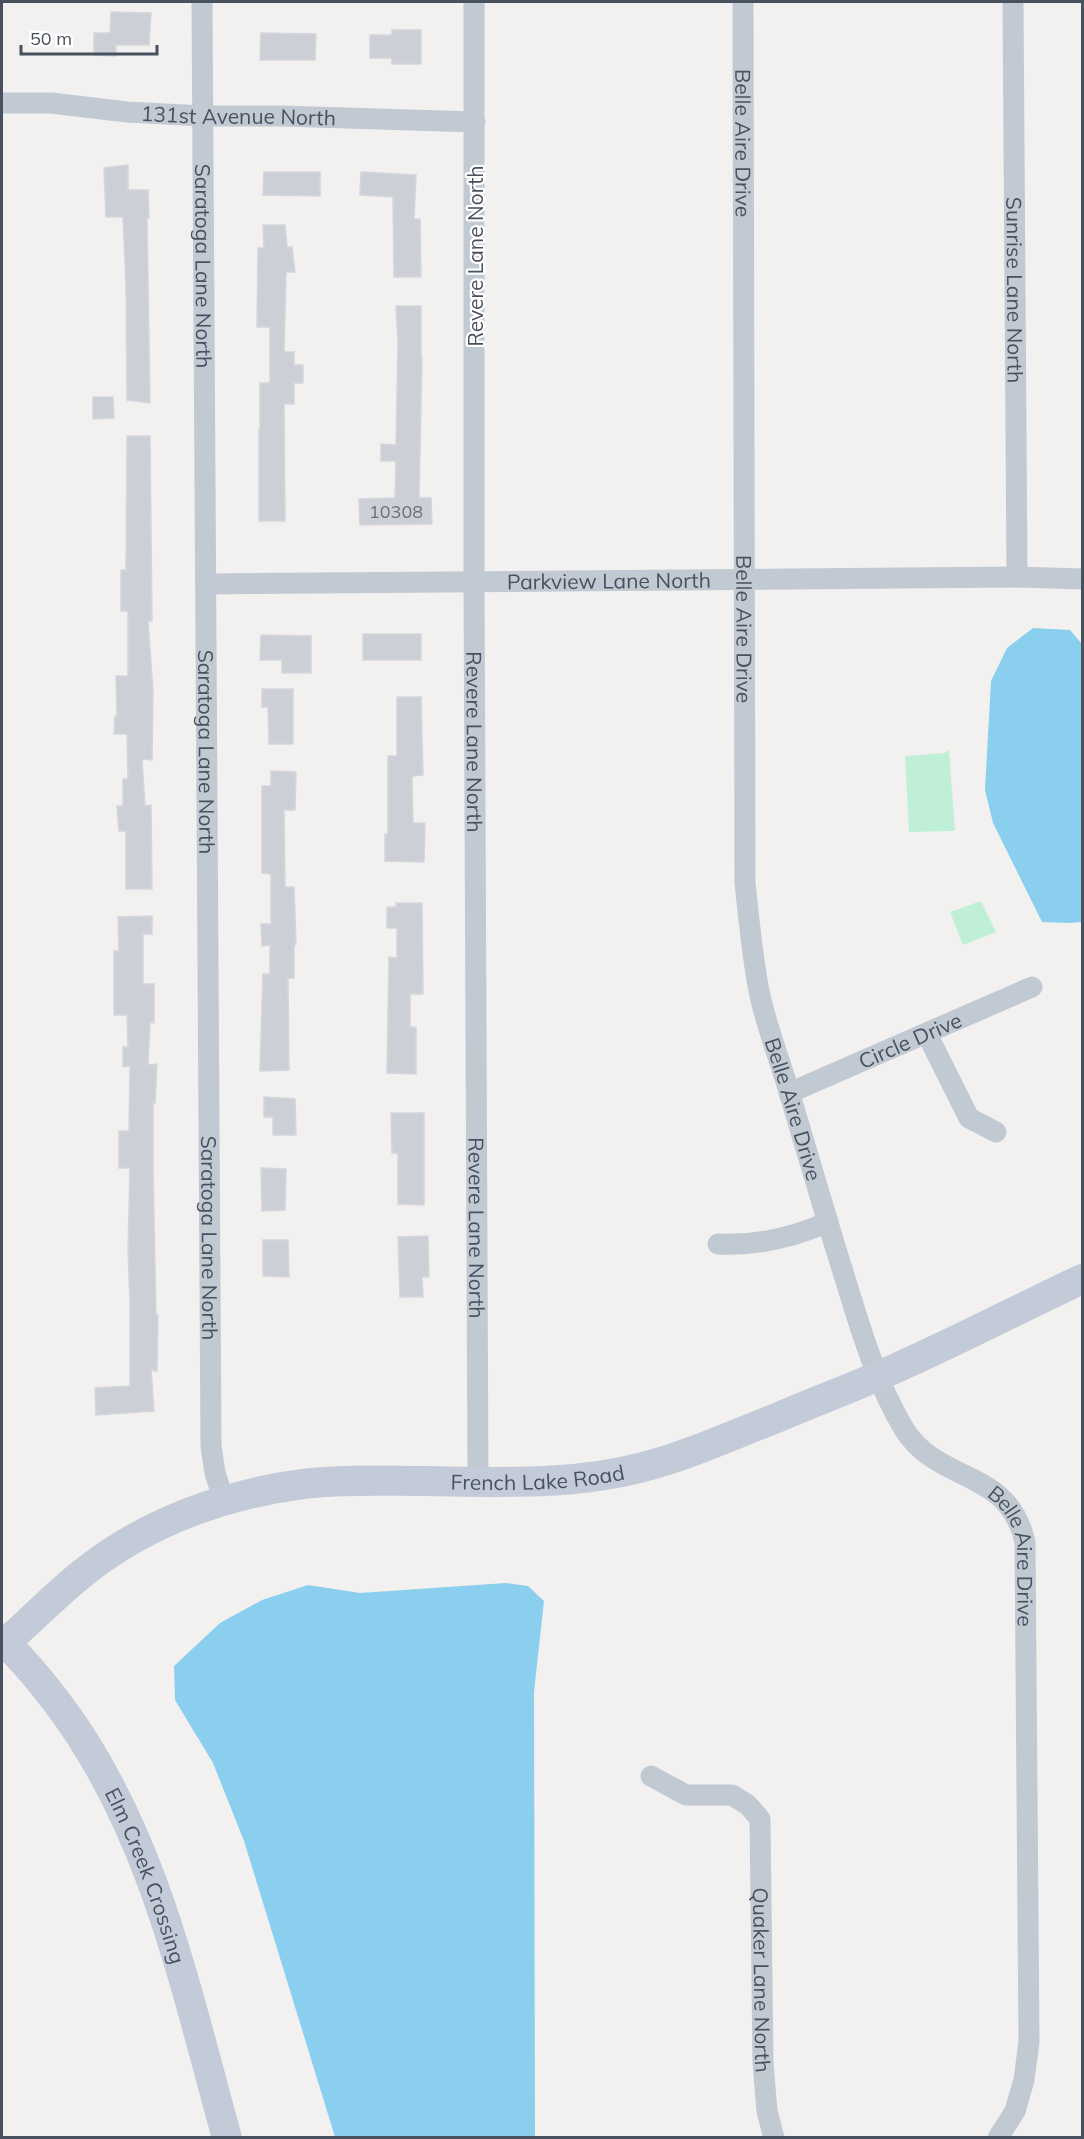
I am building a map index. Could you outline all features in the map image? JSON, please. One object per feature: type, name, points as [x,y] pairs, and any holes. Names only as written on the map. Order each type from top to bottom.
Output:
[{"type":"street","name":"Saratoga Lane North","points":[[202,2],[211,1446],[215,1473],[224,1501]]},
{"type":"street","name":"Revere Lane North","points":[[474,2],[478,1482]]},
{"type":"street","name":"Belle Aire Drive","points":[[743,2],[745,883],[751,938],[759,992],[828,1222],[878,1376],[905,1431],[921,1450],[998,1494],[1012,1509],[1022,1528],[1025,1542],[1029,2042],[1024,2080],[1016,2111],[998,2138]]},
{"type":"street","name":"Sunrise Lane North","points":[[1013,2],[1017,577]]},
{"type":"street","name":"131st Avenue North","points":[[2,103],[51,103],[127,112],[203,116],[475,122]]},
{"type":"street","name":"Parkview Lane North","points":[[207,584],[1017,577],[1083,579]]},
{"type":"street","name":"Circle Drive","points":[[789,1093],[1032,987]]},
{"type":"street","points":[[927,1034],[969,1118],[996,1132]]},
{"type":"street","points":[[718,1245],[742,1245],[805,1232],[828,1222]]},
{"type":"street","name":"French Lake Road","points":[[2,1644],[35,1617],[56,1595],[119,1547],[171,1520],[224,1501],[265,1490],[324,1482],[353,1480],[537,1482],[582,1479],[647,1466],[706,1446],[878,1376],[1083,1279]]},
{"type":"street","name":"Elm Creek Crossing","points":[[2,1644],[37,1676],[66,1715],[100,1768],[130,1826],[166,1920],[227,2138]]},
{"type":"street","name":"Quaker Lane North","points":[[651,1776],[686,1795],[732,1795],[748,1805],[760,1819],[763,2063],[767,2111],[774,2138]]},
{"type":"green space","points":[[949,750],[955,831],[909,832],[905,756],[945,753]]},
{"type":"green space","points":[[981,901],[996,932],[963,945],[950,912]]},
{"type":"water","points":[[1033,628],[1070,630],[1082,644],[1082,922],[1042,922],[993,823],[985,790],[991,681],[1007,648]]},
{"type":"water","points":[[506,1583],[528,1586],[544,1601],[534,1692],[535,2137],[335,2137],[244,1841],[213,1763],[175,1700],[174,1666],[220,1623],[262,1600],[308,1585],[360,1593]]},
{"type":"building","points":[[111,12],[151,13],[149,45],[116,45],[116,56],[94,55],[94,33],[110,33]]},
{"type":"building","points":[[392,30],[421,30],[421,64],[392,64],[392,58],[370,58],[370,35],[392,35]]},
{"type":"building","points":[[261,33],[316,34],[315,60],[260,60]]},
{"type":"building","points":[[128,165],[128,190],[148,190],[150,403],[127,400],[123,217],[106,217],[104,168]]},
{"type":"building","points":[[264,172],[320,172],[320,196],[263,195]]},
{"type":"building","points":[[361,172],[416,175],[414,219],[420,219],[421,277],[394,277],[393,197],[360,195]]},
{"type":"building","points":[[263,225],[285,225],[287,247],[292,247],[295,272],[286,272],[284,352],[294,352],[294,365],[303,365],[303,383],[294,383],[294,404],[284,404],[285,521],[259,521],[260,383],[270,383],[270,327],[257,327],[258,248],[264,248]]},
{"type":"building","points":[[396,306],[421,306],[419,498],[431,498],[432,524],[360,525],[359,499],[395,498],[396,461],[381,461],[381,444],[396,445],[398,342]]},
{"type":"building","points":[[93,397],[113,397],[114,418],[93,419]]},
{"type":"building","points":[[127,436],[150,436],[152,621],[148,621],[153,691],[152,760],[142,759],[145,806],[151,805],[152,889],[126,889],[126,831],[119,831],[117,806],[123,806],[123,779],[128,779],[127,734],[114,734],[115,716],[117,716],[116,676],[128,676],[128,611],[121,611],[121,570],[126,570]]},
{"type":"building","points":[[363,634],[421,634],[421,660],[363,660]]},
{"type":"building","points":[[261,635],[311,636],[311,673],[282,673],[282,660],[260,660]]},
{"type":"building","points":[[262,689],[293,689],[293,744],[269,744],[268,707],[262,707]]},
{"type":"building","points":[[397,697],[421,697],[423,775],[412,776],[413,823],[425,823],[424,862],[385,861],[385,834],[388,834],[388,756],[397,756]]},
{"type":"building","points":[[271,771],[296,772],[295,810],[284,810],[285,887],[294,887],[296,944],[294,945],[294,978],[288,978],[289,1070],[260,1071],[263,974],[270,974],[270,945],[262,946],[261,924],[271,924],[271,874],[262,873],[262,786],[271,786]]},
{"type":"building","points":[[396,903],[422,903],[423,994],[410,994],[410,1027],[416,1027],[416,1074],[387,1073],[389,957],[397,958],[397,928],[387,928],[387,907],[396,907]]},
{"type":"building","points":[[152,916],[152,934],[143,934],[143,984],[154,984],[154,1023],[150,1022],[148,1065],[157,1064],[155,1103],[153,1103],[156,1315],[158,1315],[157,1371],[151,1370],[154,1411],[96,1415],[95,1388],[130,1386],[128,1251],[130,1168],[119,1168],[119,1131],[129,1131],[130,1066],[123,1067],[123,1047],[128,1047],[127,1015],[114,1015],[114,951],[119,951],[118,917]]},
{"type":"building","points":[[264,1097],[295,1099],[296,1135],[273,1135],[273,1117],[264,1117]]},
{"type":"building","points":[[391,1113],[424,1113],[424,1205],[398,1204],[398,1153],[392,1153]]},
{"type":"building","points":[[261,1168],[286,1169],[285,1210],[262,1211]]},
{"type":"building","points":[[428,1236],[429,1277],[422,1277],[423,1297],[400,1297],[398,1237]]},
{"type":"building","points":[[263,1240],[288,1240],[289,1277],[263,1276]]}]
